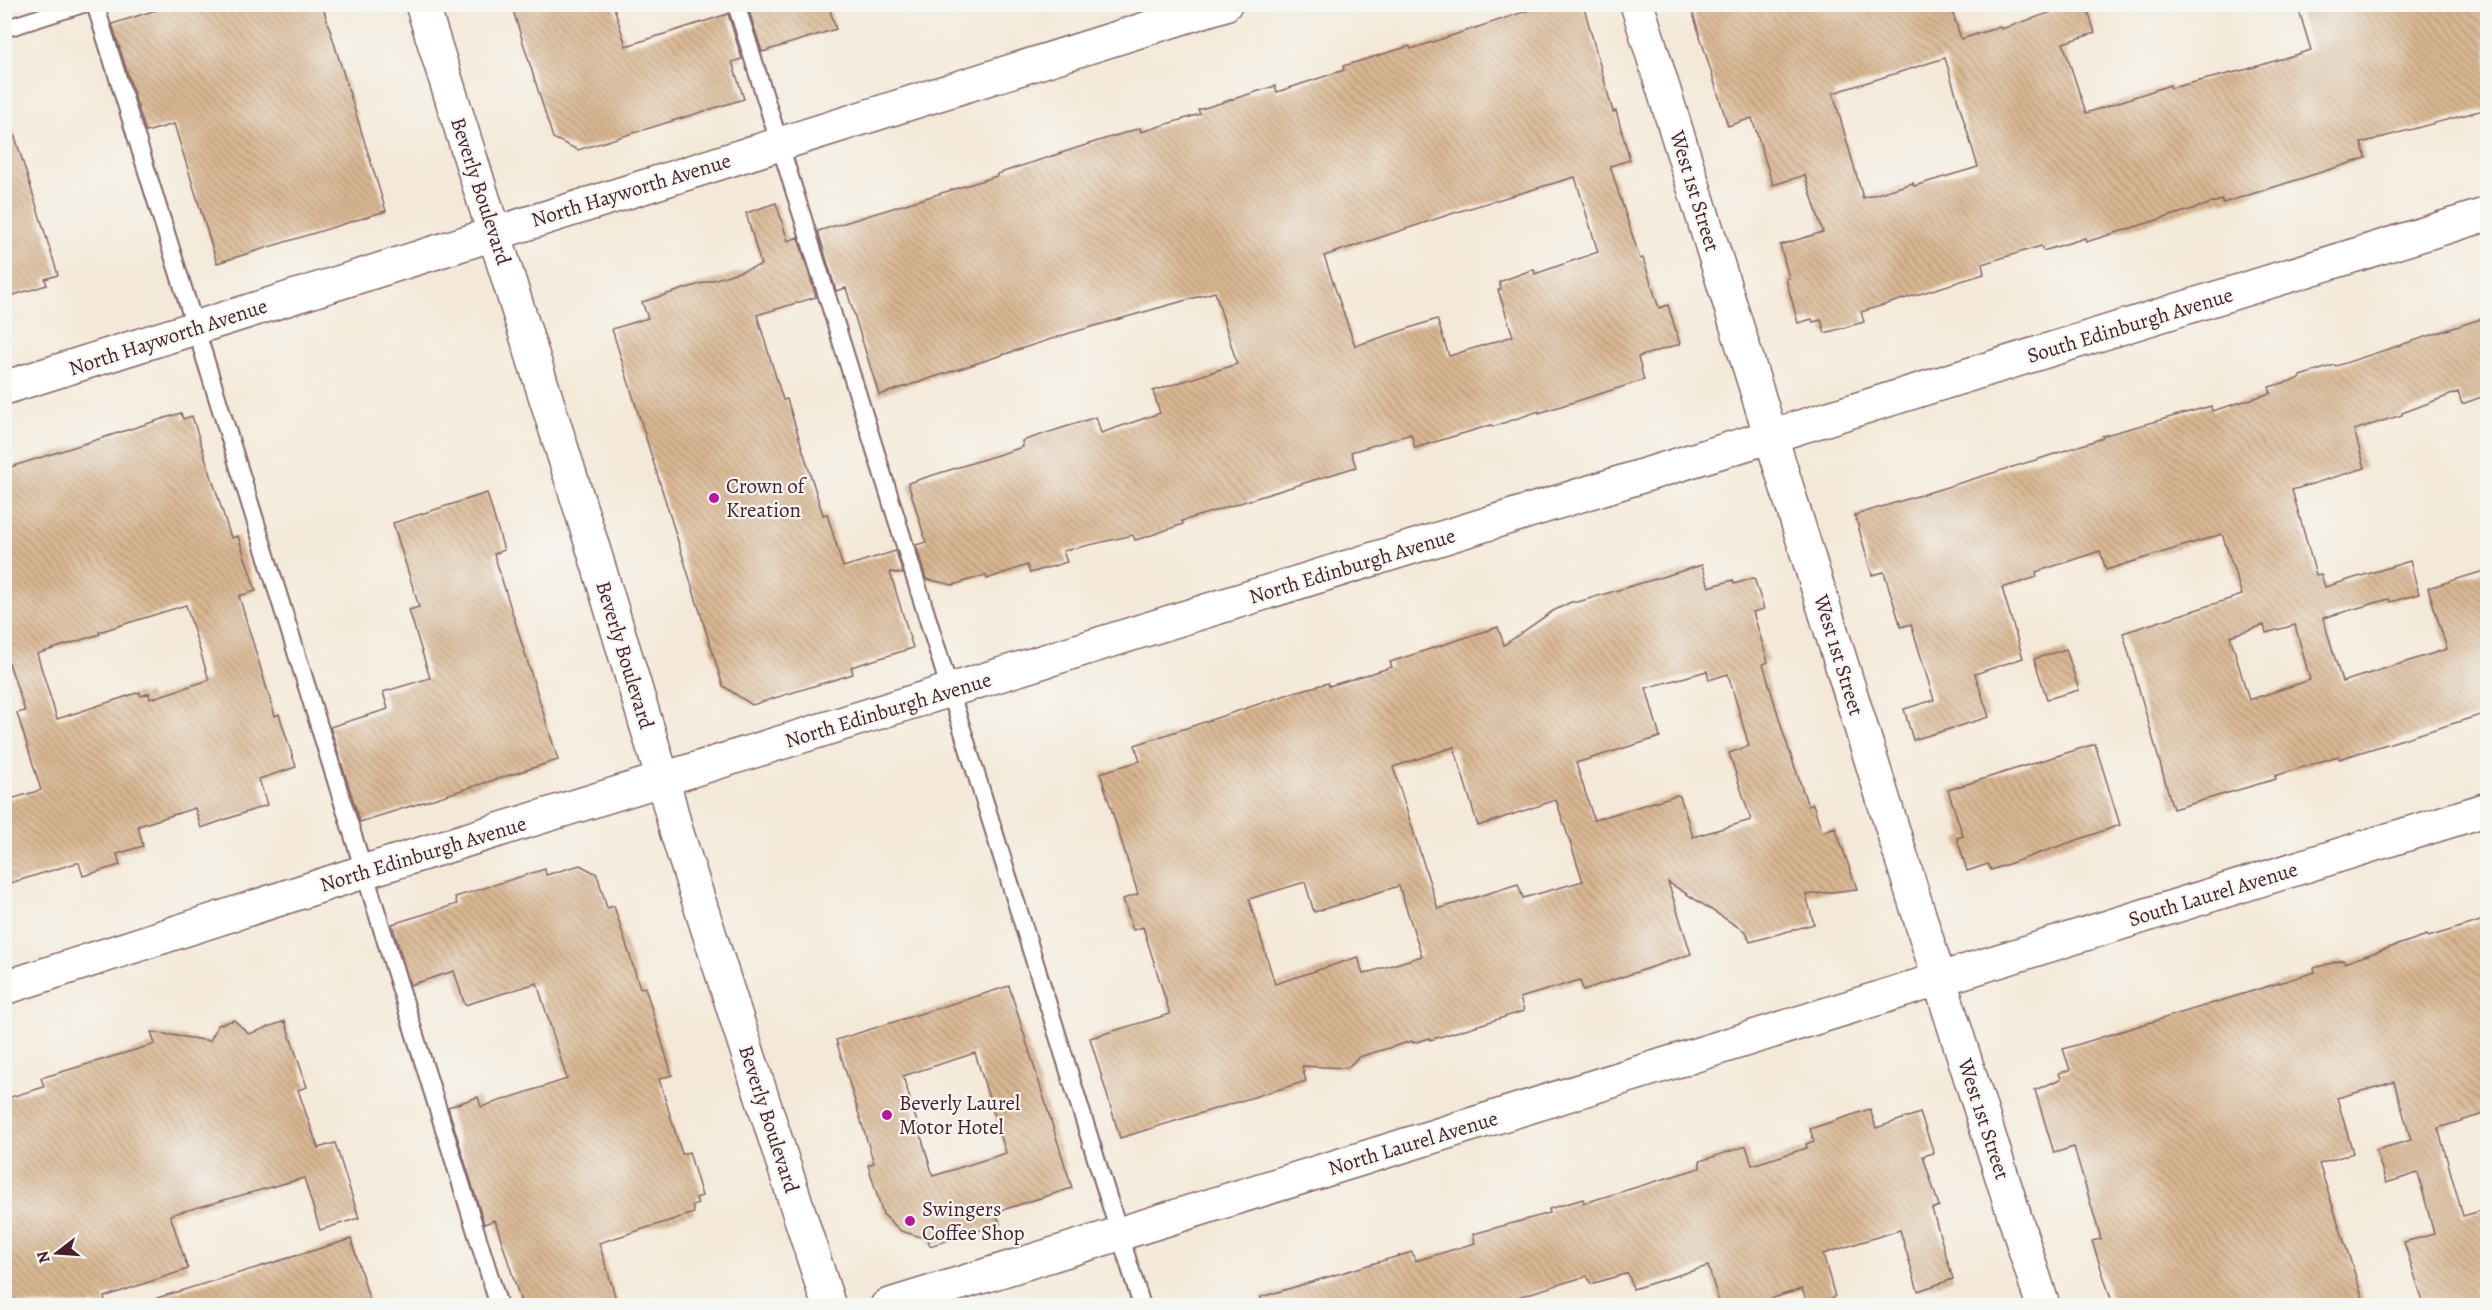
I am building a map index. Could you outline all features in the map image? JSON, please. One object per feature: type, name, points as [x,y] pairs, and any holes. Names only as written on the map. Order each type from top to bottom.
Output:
[{"type":"street","name":"Beverly Boulevard","points":[[422,4],[495,233],[663,780],[676,831],[829,1305]]},
{"type":"street","name":"North Hayworth Avenue","points":[[4,388],[1225,4]]},
{"type":"street","name":"West 1st Street","points":[[1637,4],[1939,979],[2043,1305]]},
{"type":"street","name":"South Edinburgh Avenue","points":[[1772,436],[2487,214]]},
{"type":"street","name":"North Edinburgh Avenue","points":[[4,988],[363,872],[1772,436]]},
{"type":"street","name":"South Laurel Avenue","points":[[1939,979],[2487,809]]},
{"type":"street","name":"North Laurel Avenue","points":[[887,1305],[1939,979]]},
{"type":"lane","points":[[4,29],[83,4]]},
{"type":"lane","points":[[95,4],[194,329],[499,1305]]},
{"type":"lane","points":[[736,4],[1142,1305]]},
{"type":"building","points":[[175,4],[322,4],[386,211],[217,263],[174,124],[146,132],[112,24]]},
{"type":"building","points":[[511,4],[613,4],[626,46],[728,14],[742,59],[732,62],[744,99],[578,150],[553,138]]},
{"type":"building","points":[[758,4],[828,4],[836,29],[762,52],[748,8]]},
{"type":"building","points":[[1548,4],[1583,4],[1613,112],[1616,111],[1630,160],[1610,166],[1640,259],[1643,258],[1659,308],[1668,305],[1680,344],[1638,357],[1644,380],[1415,448],[1411,434],[1351,452],[1356,467],[1182,521],[1183,524],[1146,537],[1135,540],[1133,535],[1063,551],[1067,562],[1030,573],[1027,565],[987,579],[986,575],[953,585],[926,579],[916,545],[926,542],[908,483],[1023,447],[1022,441],[1096,417],[1101,433],[1160,413],[1153,391],[1237,364],[1215,292],[1070,333],[879,395],[846,288],[836,291],[818,231],[997,176],[997,174],[1140,128],[1141,132],[1200,114],[1198,110],[1275,86],[1277,92],[1344,70],[1343,66],[1410,46],[1411,49]],"holes":[[[1575,177],[1598,252],[1535,274],[1534,269],[1499,282],[1501,289],[1498,290],[1513,336],[1449,356],[1437,319],[1355,346],[1324,256],[1460,211]]]},
{"type":"building","points":[[1690,4],[1950,4],[1961,39],[2000,27],[2001,29],[2076,4],[2086,4],[2095,33],[2063,43],[2086,113],[2170,85],[2171,88],[2248,69],[2311,50],[2297,4],[2487,4],[2487,109],[2361,143],[2366,158],[2223,203],[2222,200],[2086,242],[2085,238],[2043,251],[2041,246],[1982,264],[1984,274],[1861,312],[1864,322],[1825,333],[1821,320],[1813,322],[1812,319],[1798,323],[1780,245],[1823,232],[1805,175],[1773,185],[1752,118],[1728,126]],"holes":[[[1945,58],[1978,167],[1863,198],[1833,93]]]},
{"type":"building","points":[[12,127],[58,275],[45,279],[47,285],[4,298],[4,128]]},
{"type":"building","points":[[776,203],[788,241],[798,237],[816,297],[757,315],[783,400],[787,399],[823,515],[827,514],[843,567],[896,551],[903,574],[890,572],[913,648],[851,667],[853,674],[752,705],[723,686],[612,329],[648,318],[642,302],[761,265],[746,213]]},
{"type":"building","points":[[2487,317],[2487,395],[2462,404],[2458,392],[2402,413],[2402,415],[2354,430],[2365,468],[2292,490],[2316,575],[2321,574],[2325,587],[2410,561],[2419,594],[2390,602],[2389,599],[2323,618],[2342,682],[2447,649],[2428,588],[2487,570],[2487,713],[2339,759],[2338,756],[2275,776],[2276,779],[2173,809],[2123,633],[2242,595],[2222,534],[2106,570],[2100,551],[2036,572],[2037,577],[2002,588],[2023,658],[1975,674],[1989,717],[1913,740],[1904,709],[1934,700],[1911,624],[1901,627],[1884,572],[1872,575],[1855,515],[2042,458],[2103,438],[2102,436],[2211,406],[2212,411],[2271,393],[2269,387]],"holes":[[[2264,625],[2266,633],[2295,625],[2310,680],[2249,700],[2230,636]]]},
{"type":"building","points":[[181,413],[183,419],[192,416],[231,538],[238,536],[256,591],[239,596],[275,716],[279,714],[296,767],[259,779],[267,805],[201,828],[195,808],[138,826],[143,846],[117,854],[120,865],[83,876],[79,863],[76,863],[4,885],[4,801],[41,790],[17,713],[25,711],[9,663],[4,665],[4,469]],"holes":[[[186,605],[209,680],[150,699],[149,693],[141,696],[140,692],[57,719],[37,654]]]},
{"type":"building","points":[[487,493],[504,550],[494,554],[558,760],[360,822],[330,727],[388,709],[383,692],[430,678],[409,610],[419,607],[393,523]]},
{"type":"building","points":[[1702,565],[1709,587],[1733,580],[1734,584],[1754,578],[1764,609],[1753,612],[1768,662],[1763,664],[1784,735],[1808,806],[1813,804],[1822,832],[1835,827],[1857,889],[1806,895],[1814,924],[1750,942],[1746,932],[1668,882],[1691,954],[1583,990],[1580,980],[1520,998],[1524,1011],[1430,1040],[1430,1038],[1413,1043],[1412,1041],[1359,1057],[1347,1068],[1302,1066],[1306,1081],[1120,1138],[1090,1038],[1170,1014],[1143,927],[1133,930],[1123,899],[1138,894],[1100,773],[1140,761],[1135,745],[1295,692],[1328,683],[1329,686],[1392,667],[1390,662],[1498,627],[1504,645],[1553,611],[1571,602],[1578,602]],"holes":[[[1707,671],[1709,680],[1728,674],[1749,746],[1729,753],[1751,820],[1693,837],[1680,796],[1677,795],[1594,820],[1576,763],[1660,737],[1646,688]],[[1454,747],[1478,826],[1556,800],[1583,881],[1523,898],[1518,884],[1438,909],[1393,767]],[[1305,882],[1314,912],[1399,886],[1422,956],[1363,974],[1358,957],[1275,984],[1249,899]]]},
{"type":"building","points":[[2066,649],[2079,690],[2047,699],[2034,659]]},
{"type":"building","points":[[2095,744],[2120,825],[1991,870],[1988,864],[1967,871],[1957,838],[1963,836],[1948,790]]},
{"type":"building","points":[[580,865],[597,874],[607,908],[614,906],[640,988],[645,987],[672,1075],[659,1079],[682,1154],[689,1152],[702,1196],[696,1198],[698,1204],[692,1206],[694,1213],[599,1243],[618,1305],[522,1305],[495,1220],[484,1224],[448,1107],[478,1097],[481,1107],[567,1079],[537,983],[465,1005],[454,971],[410,985],[392,924],[457,904],[455,897],[545,869],[546,875]]},
{"type":"building","points":[[2487,919],[2487,1113],[2438,1128],[2463,1216],[2487,1209],[2487,1305],[2424,1305],[2404,1242],[2434,1234],[2418,1173],[2386,1183],[2376,1150],[2411,1140],[2394,1082],[2337,1098],[2353,1153],[2319,1164],[2365,1305],[2113,1305],[2092,1241],[2101,1239],[2074,1147],[2054,1153],[2035,1090],[2061,1079],[2059,1073],[2070,1070],[2063,1049],[2315,972],[2314,968],[2343,960],[2344,963],[2427,935],[2428,937]]},
{"type":"building","name":"Beverly Laurel Motor Hotel","points":[[1009,986],[1072,1188],[996,1212],[1000,1224],[930,1246],[928,1239],[901,1231],[883,1214],[868,1165],[874,1163],[836,1040]],"holes":[[[975,1053],[1006,1153],[933,1176],[903,1076]]]},
{"type":"building","points":[[234,1020],[249,1034],[285,1021],[307,1087],[298,1090],[318,1148],[335,1143],[359,1218],[320,1230],[304,1178],[170,1215],[188,1269],[104,1297],[106,1305],[4,1305],[4,1099],[44,1087],[41,1078],[155,1044],[151,1032],[210,1041],[218,1025]]},
{"type":"building","points":[[1870,1109],[1876,1128],[1920,1113],[1934,1153],[1923,1156],[1939,1206],[1932,1209],[1953,1279],[1918,1291],[1900,1230],[1823,1254],[1835,1297],[1808,1305],[1802,1289],[1749,1305],[1720,1305],[1708,1266],[1633,1289],[1628,1273],[1591,1284],[1587,1276],[1518,1297],[1521,1305],[1262,1305],[1261,1297],[1412,1252],[1415,1261],[1475,1243],[1473,1234],[1550,1213],[1549,1209],[1583,1199],[1584,1203],[1700,1168],[1700,1161],[1746,1146],[1752,1165],[1807,1148],[1806,1144],[1814,1141],[1810,1129]]},
{"type":"building","points":[[351,1239],[371,1305],[158,1305],[157,1298]]},
{"type":"place","name":"Crown of Kreation","points":[[714,498]]},
{"type":"place","name":"Beverly Laurel Motor Hotel","points":[[887,1115]]},
{"type":"place","name":"Swingers Coffee Shop","points":[[910,1221]]}]
